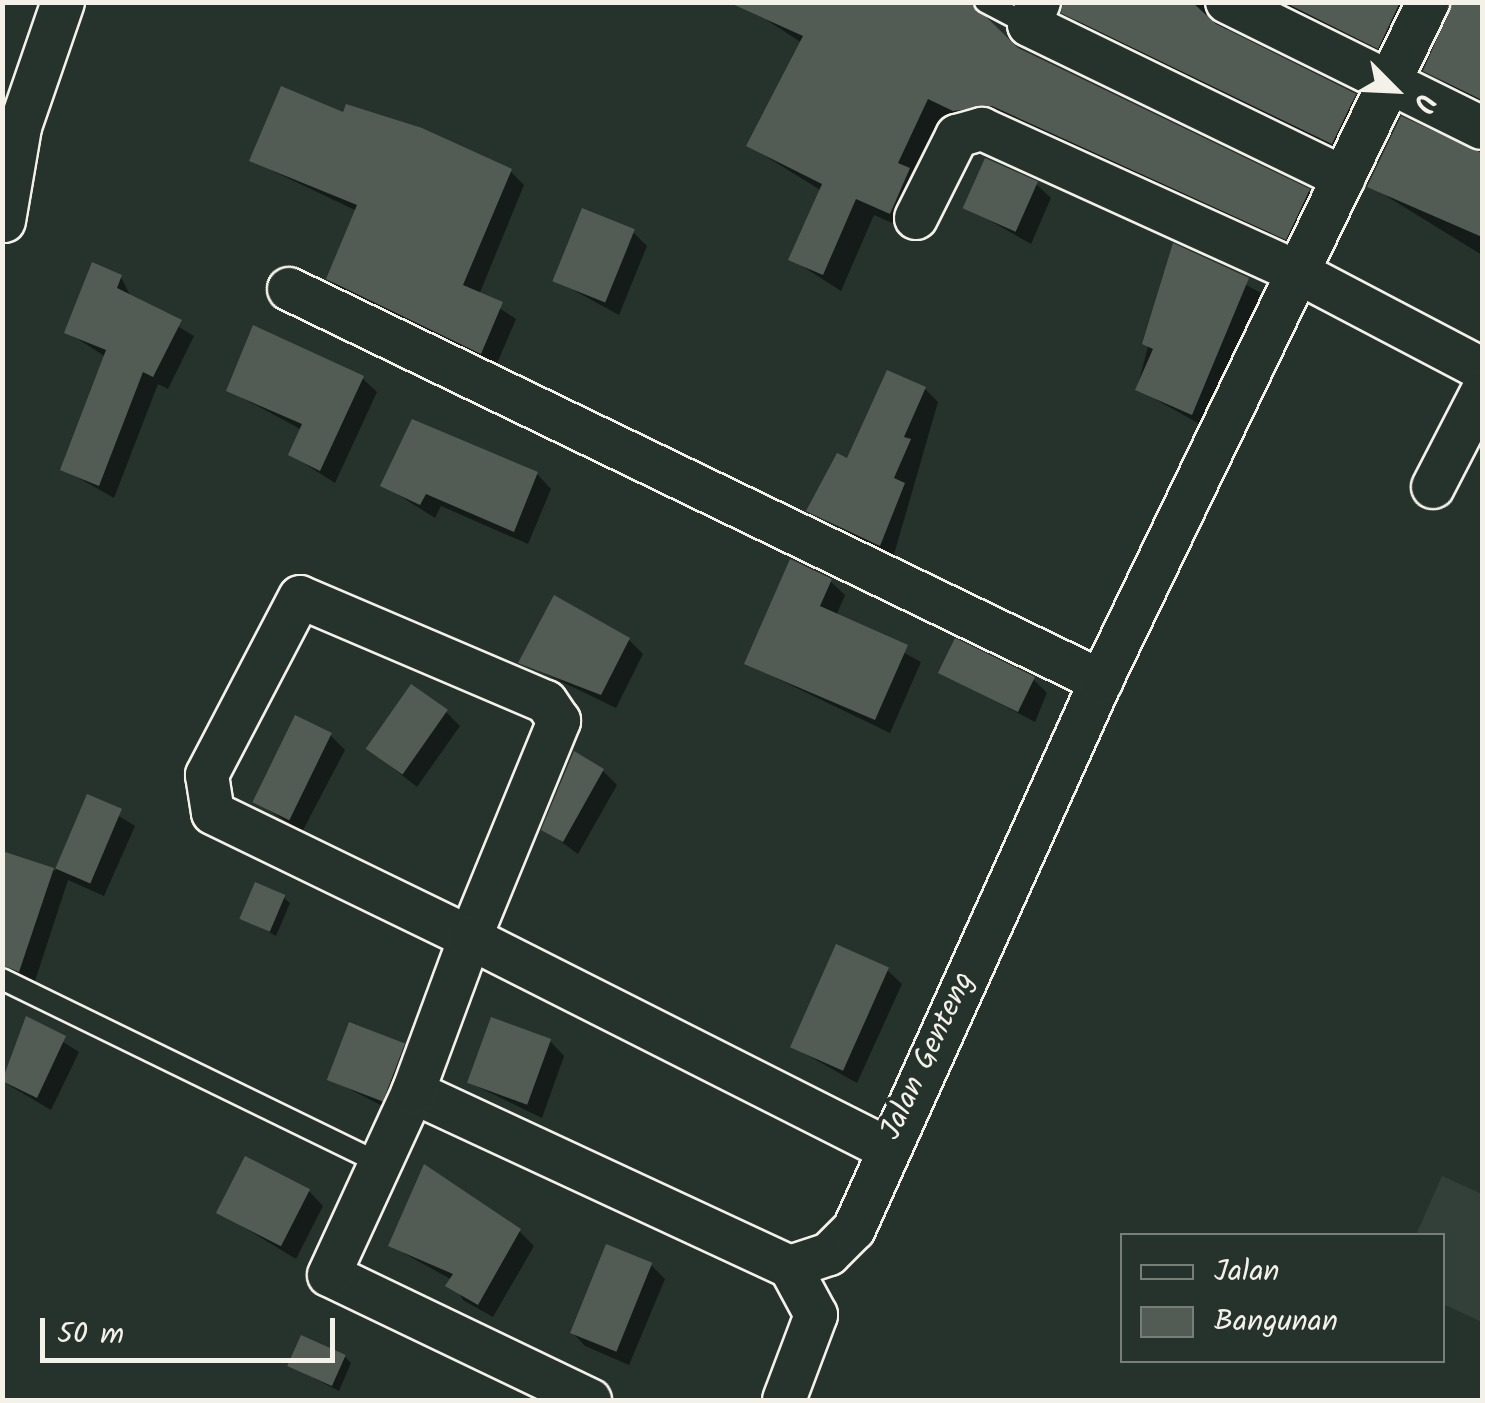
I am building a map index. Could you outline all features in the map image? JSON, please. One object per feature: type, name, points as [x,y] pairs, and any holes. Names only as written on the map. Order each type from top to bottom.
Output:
[{"type":"street","points":[[4,221],[20,127],[63,2]]},
{"type":"street","points":[[1227,2],[1482,128]]},
{"type":"street","name":"Jalan Genteng","points":[[790,1267],[844,1242],[1100,681],[1392,84],[1428,2]]},
{"type":"street","points":[[1034,14],[1344,178]]},
{"type":"street","points":[[916,218],[957,136],[982,128],[1299,274],[1482,370]]},
{"type":"street","points":[[289,289],[1100,681]]},
{"type":"street","points":[[1433,488],[1482,392]]},
{"type":"street","points":[[590,1400],[332,1281],[379,1162],[413,1092],[470,938],[538,782],[556,711],[300,597],[207,776],[213,813],[470,938],[886,1148]]},
{"type":"street","points":[[413,1092],[790,1267],[816,1314],[784,1400]]},
{"type":"lane","points":[[986,2],[1034,14]]},
{"type":"lane","points":[[2,978],[379,1162]]},
{"type":"shaded area","points":[[1442,1176],[1482,1194],[1482,1322],[1445,1305],[1445,1233],[1417,1233]]},
{"type":"building","points":[[728,2],[971,2],[1018,48],[1310,189],[1286,240],[992,106],[953,111],[928,99],[898,163],[910,168],[890,214],[856,199],[823,275],[788,260],[822,184],[746,146],[803,36]]},
{"type":"building","points":[[1063,2],[1192,2],[1216,24],[1356,94],[1332,144],[1061,13]]},
{"type":"building","points":[[1284,2],[1400,2],[1378,49]]},
{"type":"building","points":[[1453,2],[1482,2],[1482,100],[1423,71]]},
{"type":"building","points":[[281,86],[343,112],[346,104],[422,128],[512,169],[463,285],[503,302],[481,354],[326,279],[357,205],[249,161]]},
{"type":"building","points":[[1401,116],[1482,153],[1482,237],[1367,187]]},
{"type":"building","points":[[985,158],[1038,182],[1016,232],[963,208]]},
{"type":"building","points":[[582,208],[635,229],[605,303],[552,281]]},
{"type":"building","points":[[1173,243],[1249,278],[1192,415],[1135,390],[1153,349],[1142,344]]},
{"type":"building","points":[[92,262],[122,275],[117,288],[182,320],[153,377],[143,372],[99,486],[60,470],[106,350],[64,333]]},
{"type":"building","points":[[253,325],[364,376],[320,471],[288,455],[302,424],[226,391]]},
{"type":"building","points":[[887,370],[926,387],[904,437],[911,439],[894,478],[905,483],[880,546],[806,511],[837,453],[847,458]]},
{"type":"building","points":[[412,419],[538,472],[514,532],[426,494],[420,505],[380,486]]},
{"type":"building","points":[[790,559],[832,579],[820,606],[908,645],[875,720],[744,664]]},
{"type":"building","points":[[554,595],[630,638],[601,695],[518,663]]},
{"type":"building","points":[[955,638],[1035,677],[1018,712],[938,673]]},
{"type":"building","points":[[411,684],[448,710],[403,775],[366,749]]},
{"type":"building","points":[[295,715],[332,733],[289,820],[252,802]]},
{"type":"building","points":[[574,751],[604,769],[563,842],[541,830]]},
{"type":"building","points":[[87,794],[122,809],[90,883],[55,869]]},
{"type":"building","points":[[2,851],[54,868],[19,972],[2,965]]},
{"type":"building","points":[[255,882],[285,895],[270,932],[239,919]]},
{"type":"building","points":[[836,944],[889,968],[843,1071],[790,1047]]},
{"type":"building","points":[[26,1016],[66,1036],[37,1098],[2,1081]]},
{"type":"building","points":[[491,1017],[551,1039],[527,1105],[467,1083]]},
{"type":"building","points":[[349,1022],[405,1044],[383,1101],[327,1080]]},
{"type":"building","points":[[245,1156],[310,1189],[281,1246],[216,1213]]},
{"type":"building","points":[[424,1164],[521,1229],[478,1305],[445,1286],[453,1274],[388,1246]]},
{"type":"building","points":[[606,1244],[652,1263],[616,1352],[570,1333]]},
{"type":"building","points":[[301,1335],[346,1355],[332,1386],[287,1366]]}]
